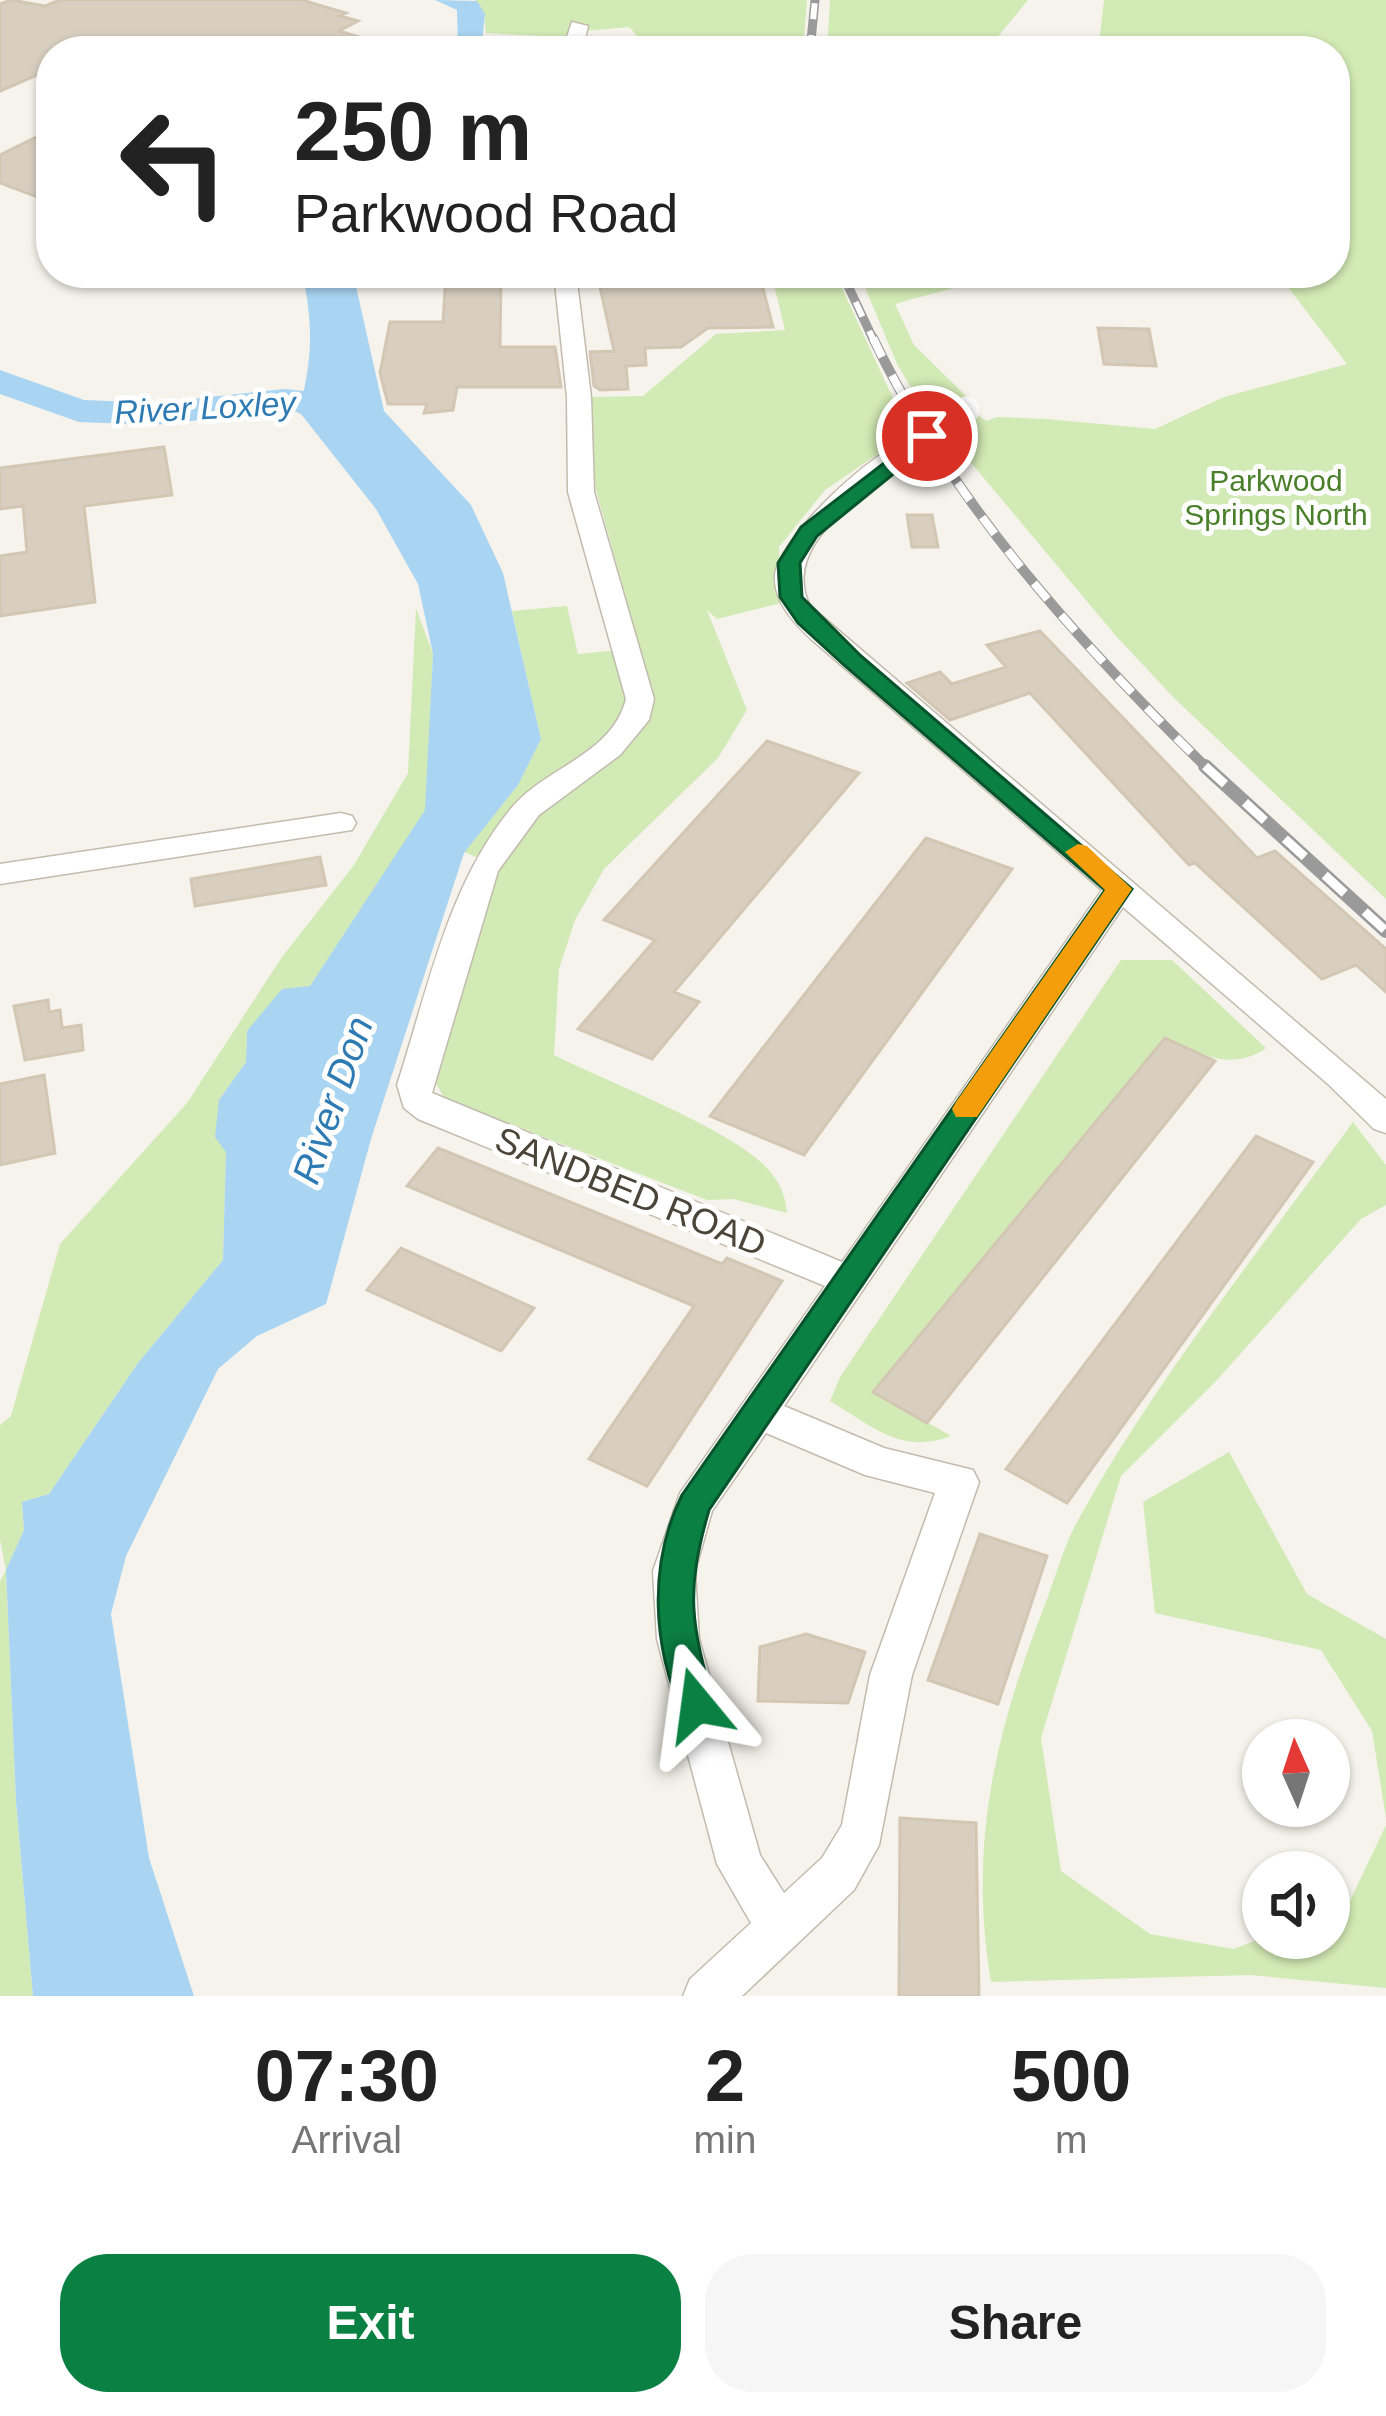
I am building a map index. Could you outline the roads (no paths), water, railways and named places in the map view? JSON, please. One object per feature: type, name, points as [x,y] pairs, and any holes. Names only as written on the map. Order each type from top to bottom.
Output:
[{"type":"street","points":[[576,36],[579,26]]},
{"type":"street","name":"SANDBED ROAD","points":[[568,288],[579,397],[580,492],[640,699],[635,720],[610,749],[528,808],[483,868],[414,1085],[416,1099],[430,1110],[849,1280]]},
{"type":"street","points":[[966,410],[912,446],[808,532],[789,563],[791,597],[806,618],[853,661],[1340,1075],[1386,1120]]},
{"type":"street","points":[[0,874],[341,823]]},
{"type":"street","points":[[779,1926],[740,1864],[678,1640],[674,1571],[694,1505],[1119,889]]},
{"type":"street","points":[[707,1996],[838,1874],[863,1830],[891,1675],[959,1482],[879,1463],[759,1413]]},
{"type":"water","points":[[435,0],[477,1],[485,14],[483,36],[458,36],[457,10]]},
{"type":"water","name":"River Don","points":[[304,288],[356,288],[384,411],[471,505],[503,573],[541,739],[518,785],[464,853],[371,1139],[326,1304],[257,1336],[218,1369],[126,1556],[111,1614],[149,1858],[194,1996],[33,1996],[16,1801],[6,1570],[24,1530],[22,1502],[49,1494],[138,1363],[223,1260],[226,1152],[215,1137],[219,1100],[246,1062],[247,1031],[282,989],[310,986],[425,810],[433,654],[418,584],[376,509],[301,414],[287,408],[286,395],[303,394],[309,319]]},
{"type":"waterway","name":"River Loxley","points":[[0,381],[79,411],[154,414],[285,400],[344,405]]},
{"type":"railway","points":[[811,36],[815,0]]},
{"type":"railway","points":[[849,288],[874,341]]},
{"type":"railway","points":[[873,338],[940,457],[1021,568],[1206,767]]},
{"type":"railway","points":[[1206,767],[1386,931]]},
{"type":"park label","name":"Parkwood Springs North","points":[[1276,498]]}]
